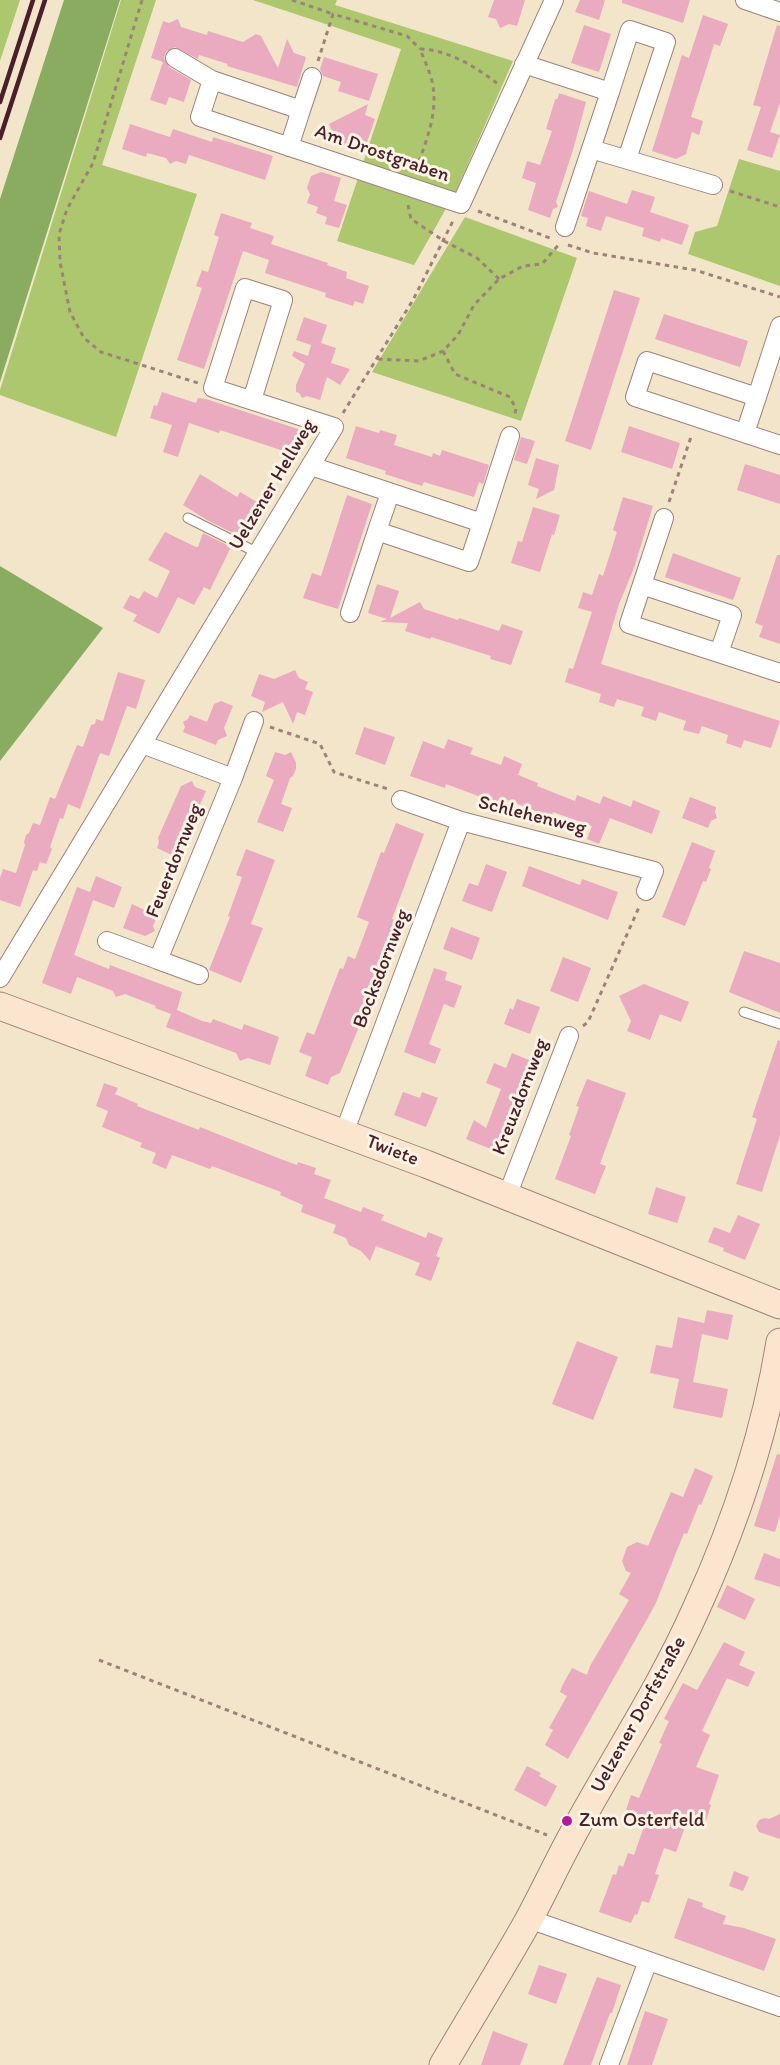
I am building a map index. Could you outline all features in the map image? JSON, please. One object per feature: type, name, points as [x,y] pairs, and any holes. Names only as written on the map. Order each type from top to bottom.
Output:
[{"type":"street","points":[[461,204],[554,0]]},
{"type":"street","points":[[745,0],[780,12]]},
{"type":"street","points":[[565,227],[630,30],[666,42],[627,159]]},
{"type":"street","name":"Am Drostgraben","points":[[176,57],[212,80],[301,110]]},
{"type":"street","points":[[524,64],[610,92]]},
{"type":"street","name":"Am Drostgraben","points":[[289,147],[312,77]]},
{"type":"street","name":"Am Drostgraben","points":[[212,80],[200,117],[461,204]]},
{"type":"street","points":[[591,149],[713,185]]},
{"type":"street","points":[[252,400],[283,300],[245,288],[213,388],[334,427]]},
{"type":"street","points":[[745,433],[780,326]]},
{"type":"street","points":[[757,397],[647,361],[635,397],[780,445]]},
{"type":"street","name":"Uelzener Hellweg","points":[[0,978],[334,427]]},
{"type":"street","points":[[377,531],[469,562],[510,436]]},
{"type":"street","points":[[310,466],[482,523]]},
{"type":"street","points":[[350,613],[390,493]]},
{"type":"street","points":[[664,518],[629,624],[780,673]]},
{"type":"street","points":[[642,585],[732,615],[719,653]]},
{"type":"street","name":"Feuerdornweg","points":[[158,960],[254,721]]},
{"type":"street","points":[[142,744],[233,778]]},
{"type":"street","name":"Schlehenweg","points":[[401,800],[461,821],[657,863],[646,891]]},
{"type":"street","name":"Bocksdornweg","points":[[344,1133],[461,821]]},
{"type":"street","points":[[107,941],[199,975]]},
{"type":"street","name":"Twiete","points":[[0,1006],[344,1133],[780,1305]]},
{"type":"street","name":"Kreuzdornweg","points":[[507,1196],[569,1036]]},
{"type":"street","name":"Uelzener Dorfstraße","points":[[443,2065],[529,1919],[695,1611],[723,1546],[745,1485],[763,1424],[780,1342]]},
{"type":"street","points":[[529,1919],[780,2007]]},
{"type":"street","points":[[609,2065],[648,1961]]},
{"type":"lane","points":[[188,518],[258,553]]},
{"type":"lane","points":[[744,1012],[780,1024]]},
{"type":"path","points":[[142,0],[93,163],[67,209],[60,234],[60,262],[70,312],[84,338],[101,352],[213,388]]},
{"type":"path","points":[[292,0],[407,36],[420,49],[432,81],[435,106],[428,136],[410,188],[408,205],[411,219],[444,241],[477,258],[499,279]]},
{"type":"path","points":[[312,77],[333,14]]},
{"type":"path","points":[[420,49],[431,49],[457,58],[487,76],[510,95]]},
{"type":"path","points":[[713,185],[780,207]]},
{"type":"path","points":[[461,204],[550,238]]},
{"type":"path","name":"Uelzener Hellweg","points":[[334,427],[413,300],[461,204]]},
{"type":"path","points":[[377,359],[419,361],[443,351],[458,335],[474,305],[499,279],[523,266],[542,264],[560,242],[593,253],[695,270],[780,297]]},
{"type":"path","points":[[443,351],[455,374],[510,397],[516,409],[510,436]]},
{"type":"path","points":[[664,518],[697,418]]},
{"type":"path","points":[[254,721],[320,744],[334,772],[390,790],[401,800]]},
{"type":"path","name":"Kreuzdornweg","points":[[569,1036],[588,1022],[646,891]]},
{"type":"path","points":[[99,1660],[568,1843]]},
{"type":"green space","points":[[0,0],[20,0],[0,61]]},
{"type":"green space","points":[[64,0],[120,0],[0,382],[0,199]]},
{"type":"green space","points":[[121,0],[156,0],[102,165],[197,194],[116,437],[0,395],[0,390]]},
{"type":"green space","points":[[253,0],[337,0],[335,5],[513,61],[456,191],[414,265],[337,241],[401,49]]},
{"type":"green space","points":[[739,159],[780,171],[780,286],[688,254],[695,232],[717,226]]},
{"type":"green space","points":[[465,217],[577,258],[521,421],[372,372]]},
{"type":"green space","points":[[0,566],[103,628],[0,761]]},
{"type":"building","points":[[494,0],[525,0],[517,26],[509,24],[500,28],[496,19],[488,17]]},
{"type":"building","points":[[580,0],[605,0],[599,20],[575,12]]},
{"type":"building","points":[[622,0],[690,0],[683,23],[622,3]]},
{"type":"building","points":[[703,15],[728,24],[720,46],[714,44],[691,117],[703,121],[699,135],[692,132],[686,154],[676,159],[652,151],[682,55],[689,58]]},
{"type":"building","points":[[178,19],[181,27],[207,35],[208,31],[243,42],[256,34],[261,36],[278,68],[287,39],[294,53],[306,57],[297,87],[199,55],[198,59],[175,47],[166,52],[164,58],[169,67],[191,80],[184,102],[169,97],[166,105],[150,100],[163,62],[151,58],[163,21],[169,23]]},
{"type":"building","points":[[584,25],[611,34],[599,72],[571,63]]},
{"type":"building","points":[[777,25],[780,26],[780,103],[770,132],[780,135],[772,158],[747,150],[761,107],[753,105]]},
{"type":"building","points":[[324,57],[378,74],[369,101],[338,91],[341,82],[323,76],[320,69]]},
{"type":"building","points":[[559,93],[586,102],[556,202],[558,207],[553,209],[550,218],[528,210],[536,183],[522,178],[527,161],[540,165],[552,131],[546,129]]},
{"type":"building","points":[[368,104],[365,115],[375,119],[367,142],[357,138],[354,148],[328,140],[331,129],[329,124]]},
{"type":"building","points":[[130,124],[170,137],[173,129],[212,142],[213,137],[273,156],[265,180],[189,155],[186,164],[176,161],[170,164],[166,158],[147,153],[146,157],[122,149]]},
{"type":"building","points":[[321,172],[341,178],[334,201],[347,205],[339,228],[325,224],[327,217],[316,213],[318,207],[307,203],[310,194],[307,188],[311,176]]},
{"type":"building","points":[[632,190],[655,197],[650,212],[689,225],[682,245],[661,238],[660,242],[642,236],[644,228],[606,216],[601,231],[586,226],[588,218],[581,216],[589,191],[627,204]]},
{"type":"building","points":[[221,213],[252,223],[250,228],[274,236],[271,244],[328,263],[327,265],[347,272],[346,278],[369,286],[363,304],[355,301],[353,306],[325,297],[326,293],[265,273],[269,260],[243,251],[204,369],[177,360],[202,288],[196,286],[202,270],[208,272],[219,237],[214,235]]},
{"type":"building","points":[[614,290],[640,298],[591,450],[565,441]]},
{"type":"building","points":[[664,314],[748,341],[740,367],[655,339]]},
{"type":"building","points":[[304,317],[327,325],[321,343],[336,348],[331,363],[350,369],[340,385],[327,377],[320,400],[307,396],[302,398],[296,392],[296,385],[305,364],[292,356],[294,351],[308,356],[311,345],[296,340]]},
{"type":"building","points":[[162,392],[196,403],[198,398],[206,399],[304,431],[296,455],[220,430],[219,433],[189,423],[178,457],[163,452],[172,425],[150,418],[154,405],[157,406]]},
{"type":"building","points":[[356,426],[379,433],[380,430],[397,435],[394,445],[432,457],[433,453],[440,456],[442,450],[489,465],[483,484],[479,482],[474,497],[424,482],[422,486],[346,458]]},
{"type":"building","points":[[629,426],[680,443],[672,469],[621,452]]},
{"type":"building","points":[[521,437],[535,441],[527,464],[514,460]]},
{"type":"building","points":[[536,458],[559,465],[554,490],[536,499],[539,489],[528,485]]},
{"type":"building","points":[[745,464],[780,475],[780,504],[737,490]]},
{"type":"building","points":[[200,474],[237,497],[240,492],[262,505],[247,532],[240,528],[237,535],[183,505]]},
{"type":"building","points":[[347,495],[372,504],[338,609],[303,598],[312,573],[321,576]]},
{"type":"building","points":[[623,497],[653,506],[601,664],[780,721],[771,748],[744,740],[741,748],[726,743],[728,735],[702,726],[699,734],[683,730],[686,721],[659,712],[656,721],[641,716],[644,707],[617,699],[614,707],[599,702],[601,694],[565,682],[569,668],[573,669],[592,612],[578,608],[583,592],[592,595],[599,574],[603,576],[617,532],[613,530]]},
{"type":"building","points":[[533,507],[560,515],[540,572],[511,563],[518,541],[522,542]]},
{"type":"building","points":[[165,532],[196,547],[203,533],[231,547],[210,590],[204,587],[194,605],[178,597],[159,634],[133,621],[137,615],[123,608],[130,595],[139,599],[144,591],[157,598],[170,571],[148,560]]},
{"type":"building","points":[[673,553],[741,578],[733,600],[665,577]]},
{"type":"building","points":[[777,555],[780,555],[780,644],[759,637],[763,626],[755,623]]},
{"type":"building","points":[[377,584],[399,591],[390,618],[420,602],[424,609],[458,620],[459,618],[499,631],[502,624],[523,631],[511,665],[490,659],[491,656],[405,631],[408,623],[380,622],[387,619],[368,613]]},
{"type":"building","points":[[295,670],[299,678],[308,682],[305,689],[313,692],[305,715],[297,712],[293,724],[283,702],[262,712],[265,702],[251,696],[259,674],[274,679]]},
{"type":"building","points":[[118,672],[145,680],[136,709],[127,706],[109,756],[100,753],[80,809],[68,804],[63,819],[60,818],[46,864],[40,862],[37,871],[33,870],[20,907],[0,900],[0,878],[3,869],[16,873],[26,835],[33,823],[40,825],[50,797],[55,799],[77,745],[83,747],[91,725],[95,724],[96,719],[103,721]]},
{"type":"building","points":[[221,701],[233,706],[224,728],[227,736],[218,740],[216,745],[183,732],[185,727],[183,722],[190,715],[207,722],[214,704]]},
{"type":"building","points":[[364,727],[395,737],[385,765],[355,754]]},
{"type":"building","points":[[448,739],[473,748],[470,754],[501,765],[504,756],[522,764],[518,775],[538,783],[537,786],[575,801],[577,795],[600,804],[603,796],[631,807],[633,800],[660,811],[652,834],[610,818],[599,844],[587,839],[592,826],[553,812],[551,817],[500,797],[497,803],[446,784],[445,788],[410,776],[423,741],[444,749]]},
{"type":"building","points":[[275,752],[285,755],[291,752],[296,763],[296,769],[290,778],[281,804],[292,808],[283,832],[257,822],[274,780],[266,776]]},
{"type":"building","points":[[192,781],[195,787],[206,791],[182,845],[184,849],[180,859],[157,848],[158,838],[181,786]]},
{"type":"building","points":[[690,797],[716,807],[717,818],[711,821],[708,828],[682,818]]},
{"type":"building","points":[[396,823],[424,834],[392,919],[395,920],[376,971],[379,972],[372,989],[374,990],[340,1073],[331,1077],[328,1085],[305,1076],[312,1057],[299,1052],[307,1032],[314,1035],[340,968],[343,969],[348,956],[355,959],[369,922],[357,917],[381,852],[384,853]]},
{"type":"building","points":[[692,842],[715,851],[706,882],[703,881],[685,926],[662,917]]},
{"type":"building","points":[[246,849],[275,860],[251,924],[263,928],[241,983],[209,970],[230,917],[228,916],[242,877],[236,875]]},
{"type":"building","points":[[486,864],[507,872],[492,912],[462,901],[469,883],[478,886]]},
{"type":"building","points":[[529,866],[580,885],[582,879],[618,892],[608,920],[522,886]]},
{"type":"building","points":[[96,876],[122,887],[114,908],[93,900],[74,955],[109,969],[110,965],[182,992],[177,1010],[202,1021],[211,1023],[213,1019],[242,1030],[244,1024],[279,1037],[270,1065],[248,1058],[240,1061],[236,1053],[166,1027],[171,1014],[125,994],[116,997],[113,991],[77,977],[71,994],[42,983],[77,887],[90,892]]},
{"type":"building","points":[[132,904],[157,916],[153,926],[155,931],[145,936],[123,928]]},
{"type":"building","points":[[451,927],[480,938],[472,960],[443,949]]},
{"type":"building","points":[[744,951],[780,963],[780,1013],[729,992]]},
{"type":"building","points":[[563,957],[591,968],[578,1002],[550,991]]},
{"type":"building","points":[[434,968],[447,972],[445,980],[462,986],[454,1008],[444,1004],[429,1044],[441,1049],[435,1064],[404,1052]]},
{"type":"building","points":[[644,984],[689,1002],[681,1022],[660,1014],[650,1040],[627,1031],[631,1021],[619,996]]},
{"type":"building","points":[[517,999],[540,1007],[530,1034],[504,1024],[510,1008],[513,1010]]},
{"type":"building","points":[[778,1040],[780,1041],[780,1135],[762,1192],[736,1184],[757,1119],[752,1117]]},
{"type":"building","points":[[512,1053],[531,1061],[498,1152],[466,1139],[474,1120],[486,1128],[501,1089],[486,1083],[494,1063],[506,1068]]},
{"type":"building","points":[[587,1079],[626,1093],[600,1164],[606,1166],[595,1194],[555,1179],[571,1136],[569,1135],[579,1107],[576,1106]]},
{"type":"building","points":[[104,1083],[118,1088],[115,1094],[138,1104],[137,1106],[199,1130],[200,1127],[297,1165],[298,1162],[316,1168],[314,1174],[331,1180],[324,1198],[361,1212],[363,1207],[384,1215],[381,1220],[426,1238],[428,1232],[443,1238],[436,1256],[440,1258],[431,1281],[415,1275],[420,1263],[376,1246],[370,1261],[361,1251],[349,1245],[346,1238],[333,1233],[336,1225],[301,1212],[303,1205],[280,1195],[281,1192],[212,1166],[210,1169],[172,1155],[166,1169],[152,1163],[156,1153],[140,1147],[142,1143],[102,1127],[108,1111],[96,1106]]},
{"type":"building","points":[[403,1092],[420,1098],[422,1092],[438,1098],[426,1127],[394,1115]]},
{"type":"building","points":[[656,1187],[686,1197],[677,1223],[648,1214]]},
{"type":"building","points":[[738,1215],[760,1224],[745,1260],[708,1242],[714,1227],[730,1233]]},
{"type":"building","points":[[707,1310],[733,1315],[728,1340],[702,1334],[693,1382],[728,1389],[722,1418],[673,1408],[679,1379],[650,1373],[656,1345],[672,1348],[678,1317],[704,1323],[703,1328]]},
{"type":"building","points":[[577,1341],[618,1357],[593,1420],[552,1404]]},
{"type":"building","points":[[777,1454],[780,1455],[780,1515],[775,1532],[754,1526]]},
{"type":"building","points":[[695,1468],[713,1476],[701,1505],[699,1504],[687,1534],[684,1533],[655,1605],[568,1759],[545,1745],[553,1730],[549,1728],[567,1696],[560,1692],[562,1686],[572,1668],[587,1675],[629,1600],[619,1594],[631,1573],[626,1571],[622,1561],[627,1547],[637,1542],[648,1546],[671,1492],[683,1497]]},
{"type":"building","points":[[764,1553],[780,1559],[780,1587],[754,1579]]},
{"type":"building","points":[[727,1585],[755,1599],[745,1620],[717,1607]]},
{"type":"building","points":[[724,1642],[745,1652],[739,1665],[755,1672],[748,1687],[727,1678],[702,1731],[710,1735],[696,1767],[719,1775],[706,1821],[689,1816],[676,1852],[664,1848],[655,1874],[659,1875],[649,1903],[642,1901],[631,1923],[599,1912],[613,1874],[616,1875],[619,1865],[623,1867],[628,1853],[634,1855],[647,1818],[626,1810],[631,1795],[639,1798],[662,1744],[659,1743],[669,1721],[664,1719],[683,1683],[697,1690]]},
{"type":"building","points":[[527,1766],[541,1773],[539,1776],[557,1786],[546,1807],[514,1790]]},
{"type":"building","points":[[780,1814],[780,1839],[759,1832],[756,1826],[759,1820]]},
{"type":"building","points":[[734,1871],[749,1877],[743,1891],[729,1886]]},
{"type":"building","points":[[688,1898],[703,1903],[702,1907],[726,1916],[723,1924],[744,1928],[776,1939],[764,1971],[674,1938]]},
{"type":"building","points":[[539,1965],[567,1974],[556,2004],[528,1994]]},
{"type":"building","points":[[597,1977],[621,1985],[612,2013],[610,2013],[591,2065],[563,2065]]},
{"type":"building","points":[[645,2011],[668,2019],[652,2065],[627,2065]]},
{"type":"building","points":[[493,2031],[528,2044],[520,2065],[481,2065]]},
{"type":"railway","points":[[0,102],[33,0]]},
{"type":"railway","points":[[0,138],[45,0]]},
{"type":"place","name":"Zum Osterfeld","points":[[567,1821]]}]
